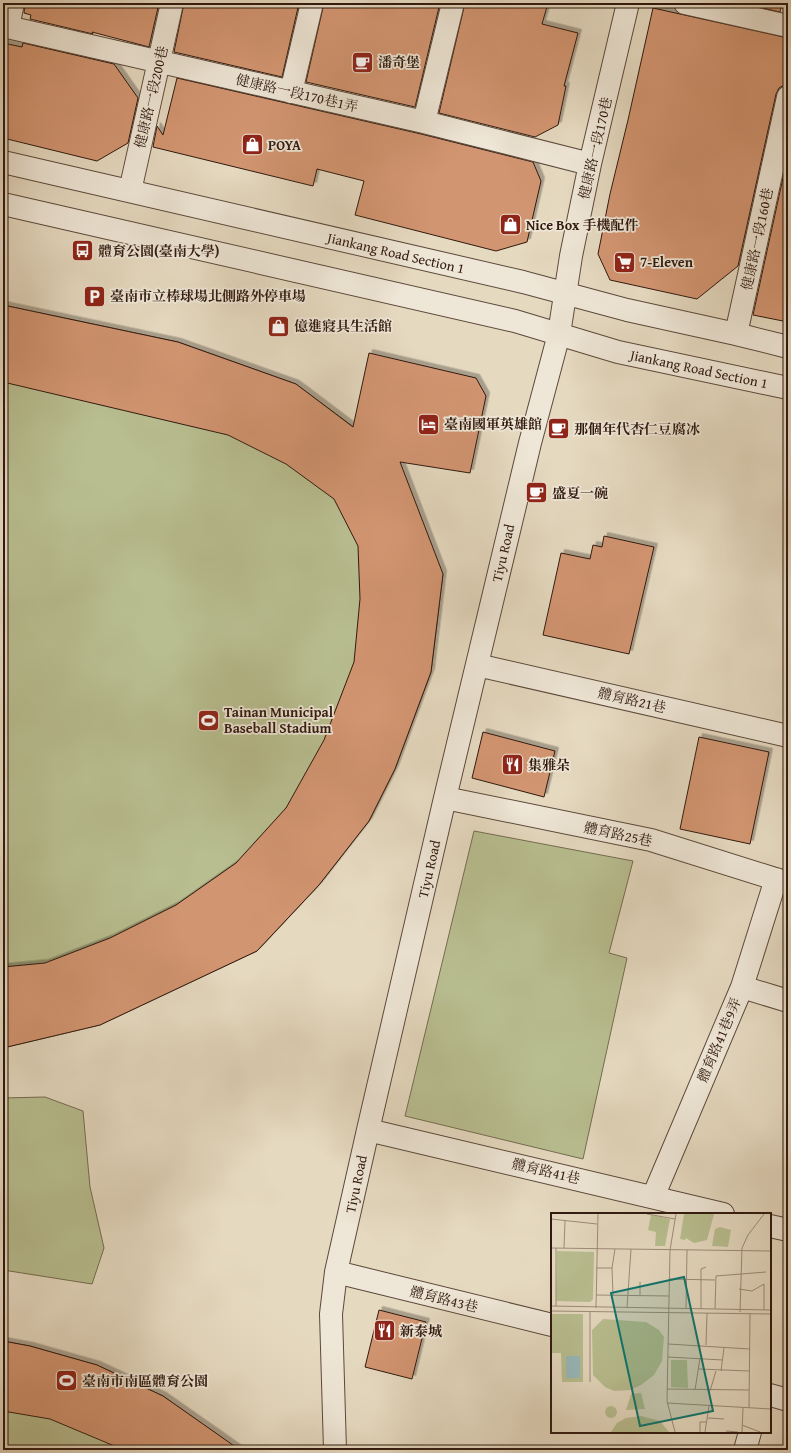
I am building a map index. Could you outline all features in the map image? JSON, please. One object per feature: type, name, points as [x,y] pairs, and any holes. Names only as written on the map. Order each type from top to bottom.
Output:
[{"type":"street","points":[[5,26],[14,3]]},
{"type":"street","name":"健康路一段200巷","points":[[130,191],[172,3]]},
{"type":"street","points":[[291,92],[312,3]]},
{"type":"street","points":[[424,122],[453,3]]},
{"type":"street","name":"健康路一段170巷","points":[[566,293],[571,256],[590,164],[628,3]]},
{"type":"street","points":[[685,3],[788,26]]},
{"type":"street","name":"健康路一段170巷1弄","points":[[5,26],[424,122],[590,164]]},
{"type":"street","name":"健康路一段160巷","points":[[736,334],[788,97]]},
{"type":"street","name":"Jiankang Road Section 1","points":[[3,162],[566,293],[627,310],[788,347]]},
{"type":"street","name":"Jiankang Road Section 1","points":[[3,204],[507,319],[618,352],[788,388]]},
{"type":"street","name":"Tiyu Road","points":[[335,1450],[331,1314],[336,1272],[445,798],[530,443],[559,334],[566,293]]},
{"type":"street","name":"體育路21巷","points":[[477,665],[788,736]]},
{"type":"street","name":"體育路25巷","points":[[445,798],[651,840],[782,881]]},
{"type":"street","name":"體育路41巷9弄","points":[[653,1197],[742,986],[782,881]]},
{"type":"street","points":[[742,986],[788,1001]]},
{"type":"street","name":"體育路41巷","points":[[368,1130],[719,1213]]},
{"type":"street","points":[[771,1226],[788,1230]]},
{"type":"street","name":"體育路43巷","points":[[336,1272],[551,1325]]},
{"type":"street","points":[[771,1395],[788,1400]]},
{"type":"street","points":[[745,1450],[750,1433]]},
{"type":"green space","name":"Tainan Municipal Baseball Stadium","points":[[3,305],[178,342],[296,384],[359,431],[443,574],[431,672],[395,769],[369,821],[319,885],[257,951],[100,1025],[3,1048]]},
{"type":"green space","points":[[474,831],[633,861],[609,953],[627,958],[583,1159],[405,1116]]},
{"type":"green space","points":[[45,1097],[83,1111],[90,1187],[104,1248],[92,1284],[3,1270],[3,1098]]},
{"type":"green space","name":"臺南市南區體育公園","points":[[3,1341],[30,1346],[97,1365],[163,1396],[224,1439],[233,1450],[3,1450]]},
{"type":"building","points":[[25,3],[159,3],[149,47],[92,32],[93,34],[30,19],[31,15],[24,13]]},
{"type":"building","points":[[184,3],[299,3],[282,77],[174,52]]},
{"type":"building","points":[[324,3],[440,3],[415,107],[306,82]]},
{"type":"building","points":[[465,3],[548,3],[542,24],[578,33],[564,86],[566,86],[558,125],[535,137],[439,113]]},
{"type":"building","points":[[742,3],[782,3],[780,12]]},
{"type":"building","points":[[653,8],[788,38],[788,85],[784,85],[779,88],[776,94],[738,266],[697,299],[610,280],[598,254],[610,194]]},
{"type":"building","points":[[3,43],[22,47],[23,43],[114,64],[138,98],[128,143],[97,161],[3,138]]},
{"type":"building","points":[[177,78],[421,134],[533,162],[541,181],[527,242],[496,251],[355,215],[364,181],[317,169],[313,186],[153,147],[157,126],[163,135]]},
{"type":"building","points":[[788,155],[788,322],[753,315]]},
{"type":"building","points":[[3,305],[178,342],[296,384],[353,427],[369,353],[476,378],[486,396],[470,473],[400,462],[443,574],[431,672],[395,769],[369,821],[319,885],[257,951],[100,1025],[3,1048],[3,967],[45,963],[110,938],[176,905],[236,863],[286,808],[324,740],[354,662],[360,599],[358,546],[334,499],[286,464],[228,435],[3,382]]},
{"type":"building","points":[[604,536],[654,547],[629,654],[543,635],[561,553],[590,559],[593,545],[602,547]]},
{"type":"building","name":"集雅朵","points":[[483,732],[555,751],[544,797],[472,778]]},
{"type":"building","points":[[699,737],[769,752],[750,844],[680,829]]},
{"type":"building","points":[[379,1310],[426,1322],[412,1379],[365,1367]]},
{"type":"building","name":"臺南市南區體育公園","points":[[3,1341],[30,1346],[97,1365],[163,1396],[240,1450],[124,1450],[50,1419],[3,1411]]},
{"type":"place","name":"潘奇堡","points":[[363,62]]},
{"type":"place","name":"POYA","points":[[252,145]]},
{"type":"place","name":"Nice Box 手機配件","points":[[511,225]]},
{"type":"place","name":"體育公園(臺南大學)","points":[[82,251]]},
{"type":"place","name":"7-Eleven","points":[[625,262]]},
{"type":"place","name":"臺南市立棒球場北側路外停車場","points":[[94,296]]},
{"type":"place","name":"億進寢具生活館","points":[[279,326]]},
{"type":"place","name":"臺南國軍英雄館","points":[[428,424]]},
{"type":"place","name":"那個年代杏仁豆腐冰","points":[[558,429]]},
{"type":"place","name":"盛夏一碗","points":[[536,493]]},
{"type":"place","name":"Tainan Municipal Baseball Stadium","points":[[208,720]]},
{"type":"place","name":"集雅朵","points":[[513,765]]},
{"type":"place","name":"新泰城","points":[[385,1331]]},
{"type":"place","name":"臺南市南區體育公園","points":[[66,1381]]}]
